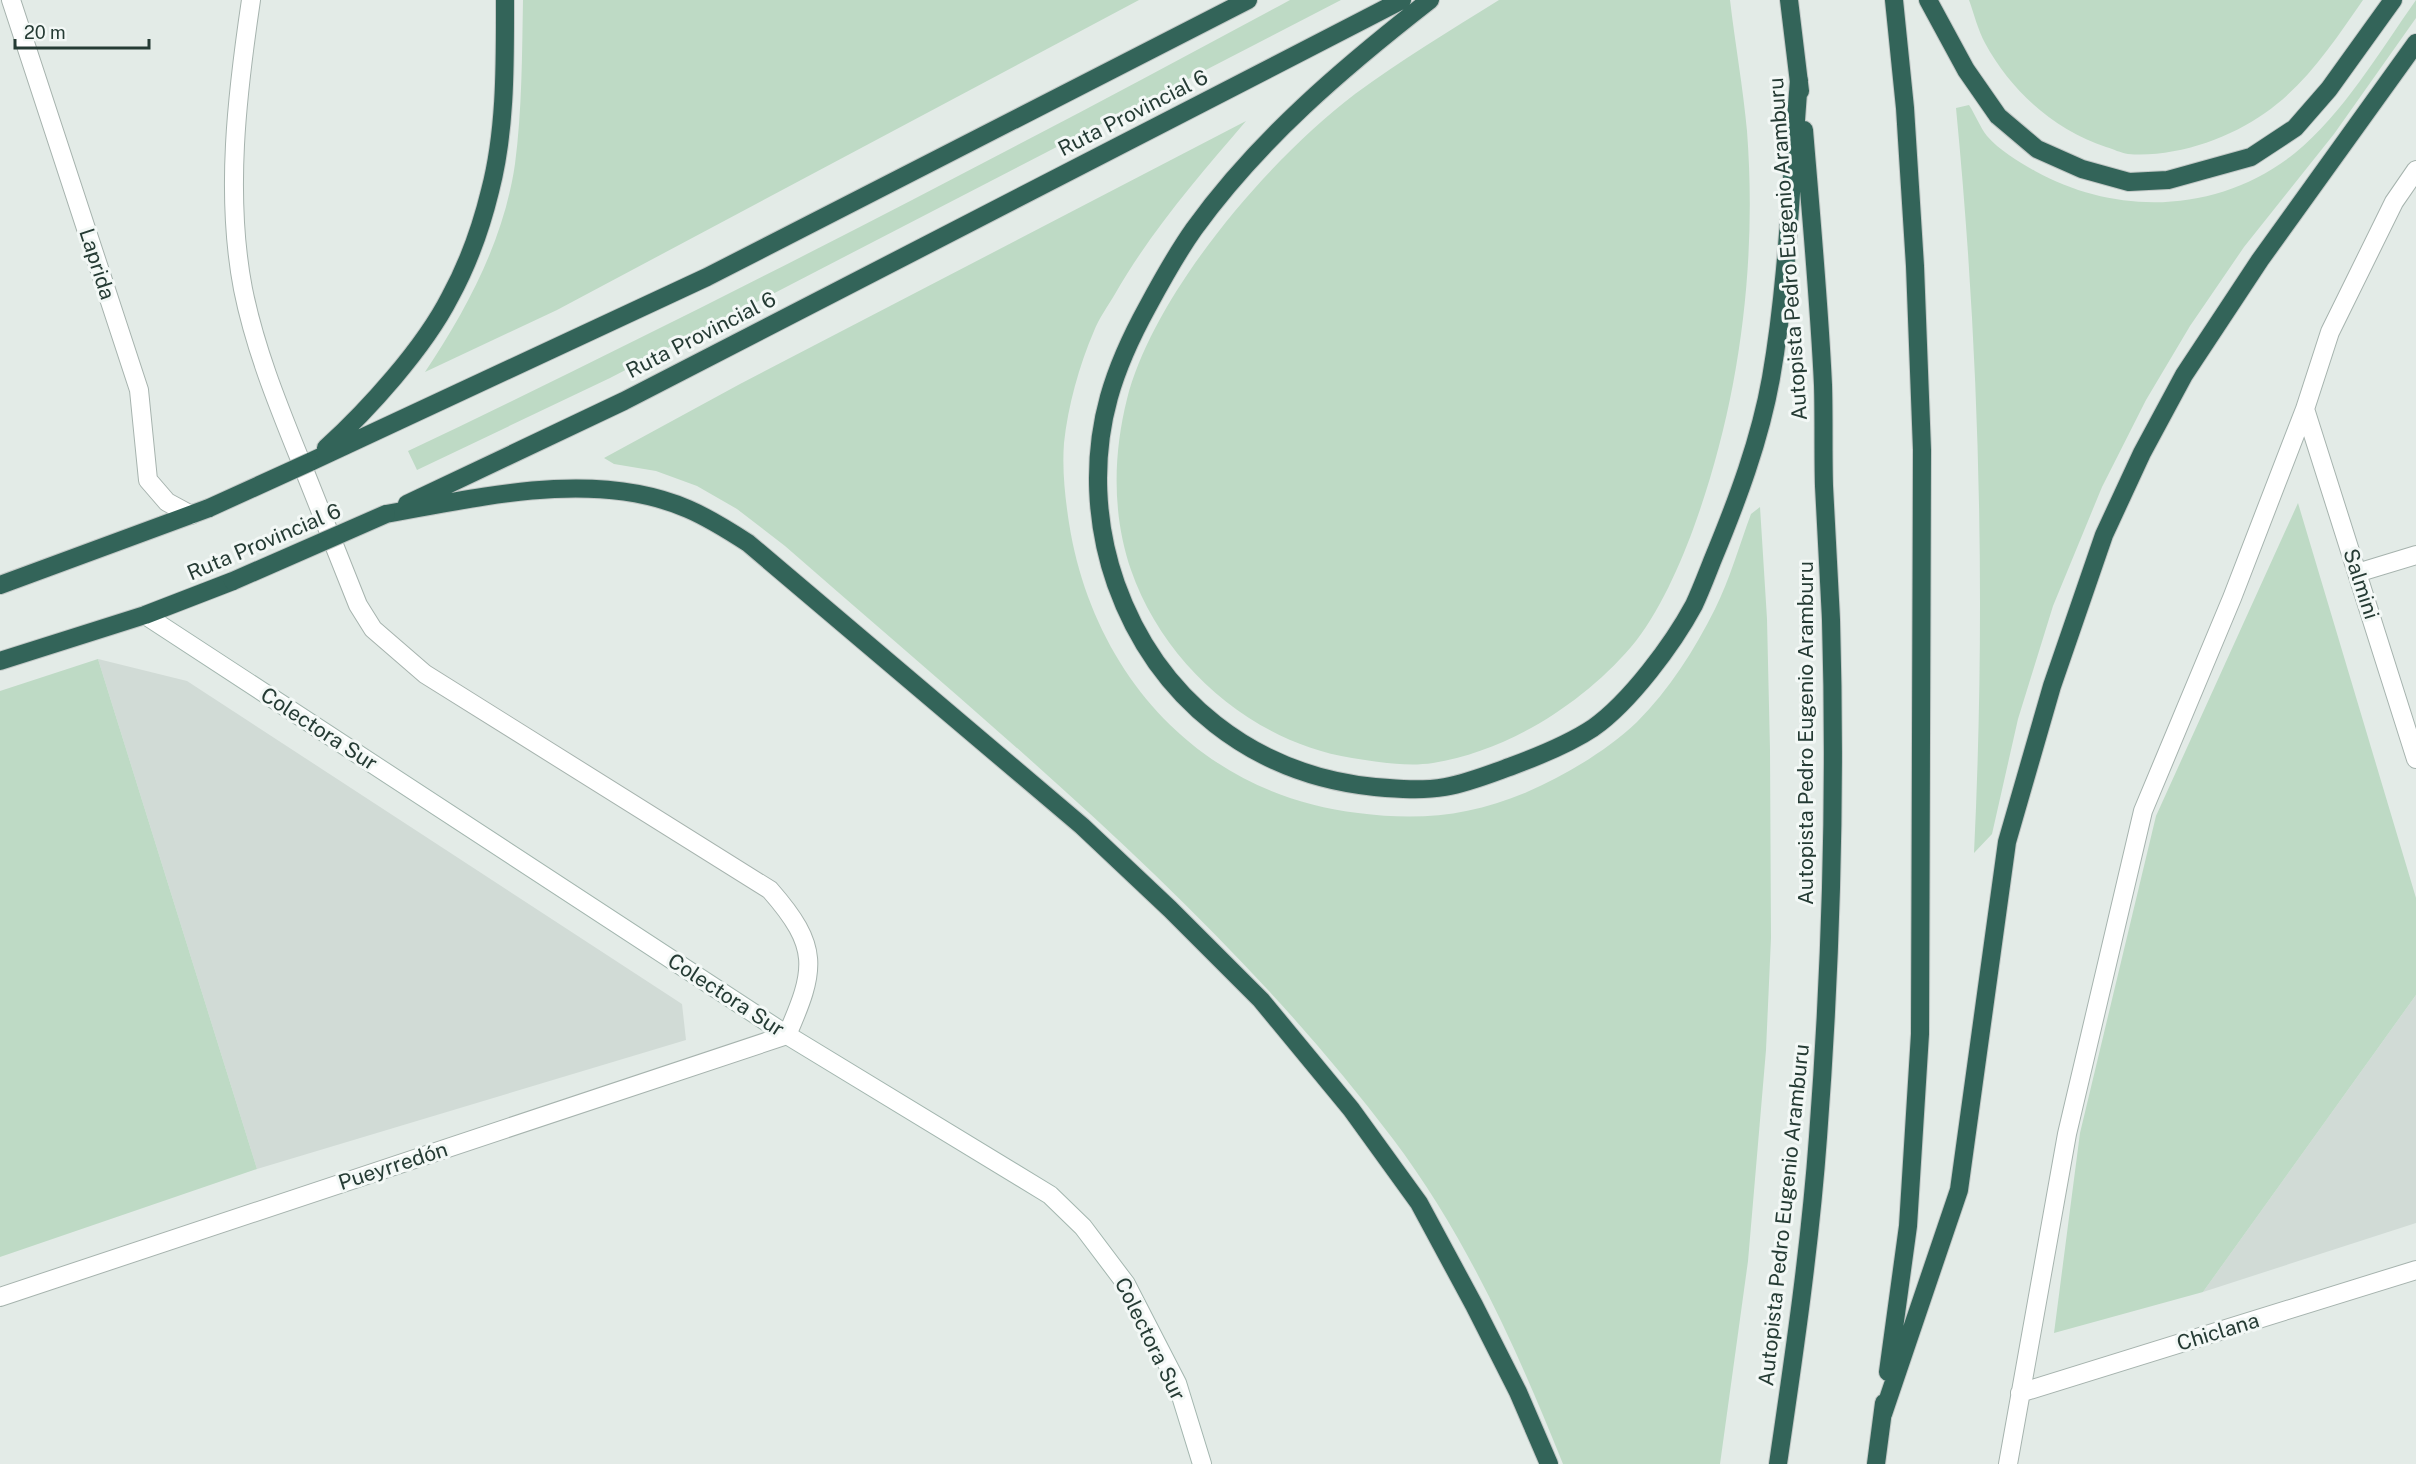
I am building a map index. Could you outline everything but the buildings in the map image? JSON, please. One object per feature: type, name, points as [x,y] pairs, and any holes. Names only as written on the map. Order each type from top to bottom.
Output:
[{"type":"highway","points":[[310,462],[381,392],[416,348],[449,299],[474,247],[491,189],[500,129],[505,0]]},
{"type":"highway","points":[[0,585],[209,508],[707,277],[1248,0]]},
{"type":"highway","name":"Ruta Provincial 6","points":[[0,661],[145,615],[233,581],[386,514],[432,499],[1402,0]]},
{"type":"highway","points":[[1430,0],[1369,47],[1301,109],[1244,168],[1194,230],[1127,344],[1108,399],[1099,446],[1098,505],[1107,557],[1125,609],[1151,656],[1184,697],[1219,728],[1252,749],[1301,772],[1352,785],[1402,790],[1445,787],[1489,774],[1562,744],[1594,727],[1630,694],[1662,654],[1694,605],[1726,528],[1752,452],[1771,380],[1782,284],[1799,80]]},
{"type":"highway","name":"Autopista Pedro Eugenio Aramburu","points":[[1778,1464],[1803,1292],[1818,1140],[1828,988],[1832,785],[1831,619],[1824,483],[1823,387],[1817,281],[1799,80],[1789,0]]},
{"type":"highway","points":[[1876,1464],[1908,1226],[1920,1034],[1922,450],[1915,267],[1905,108],[1894,0]]},
{"type":"highway","points":[[1928,0],[1966,70],[1998,116],[2037,149],[2082,170],[2129,182],[2168,180],[2251,157],[2295,128],[2329,89],[2393,0]]},
{"type":"highway","points":[[1883,1413],[1959,1190],[2007,842],[2052,686],[2104,535],[2142,453],[2184,375],[2260,260],[2416,43]]},
{"type":"highway","points":[[432,499],[541,490],[583,490],[650,497],[687,508],[717,523],[757,550],[1082,826],[1170,909],[1261,1000],[1351,1109],[1419,1203],[1518,1392],[1549,1464]]},
{"type":"street","name":"Laprida","points":[[11,0],[139,390],[148,480],[167,502],[191,515]]},
{"type":"street","points":[[251,0],[235,144],[236,233],[243,288],[256,342],[276,400],[358,605],[373,629],[425,674],[770,890],[791,914],[802,932],[809,952],[808,977],[803,997],[787,1035]]},
{"type":"street","points":[[2008,1464],[2067,1134],[2144,812],[2232,598],[2305,409],[2330,332],[2394,202],[2416,170]]},
{"type":"street","name":"Salmini","points":[[2305,409],[2416,759]]},
{"type":"street","points":[[2357,573],[2416,555]]},
{"type":"street","name":"Colectora Sur","points":[[145,615],[787,1035],[1050,1195],[1083,1227],[1126,1284],[1177,1383],[1202,1464]]},
{"type":"street","name":"Pueyrredón","points":[[0,1297],[787,1035]]},
{"type":"street","name":"Chiclana","points":[[2020,1393],[2416,1270]]},
{"type":"shaded area","points":[[98,659],[187,681],[682,1004],[686,1040],[257,1169]]},
{"type":"shaded area","points":[[2416,995],[2416,1223],[2203,1292]]},
{"type":"green space","points":[[523,0],[1139,0],[557,310],[425,372],[455,324],[482,273],[493,247],[510,192],[519,123]]},
{"type":"green space","points":[[1290,0],[1341,0],[610,378],[417,470],[408,451],[631,343],[852,231]]},
{"type":"green space","points":[[1499,0],[1730,0],[1747,131],[1749,180],[1747,280],[1734,378],[1711,474],[1684,553],[1651,620],[1612,668],[1567,706],[1516,736],[1489,748],[1461,757],[1423,764],[1392,764],[1352,758],[1315,749],[1280,735],[1247,717],[1216,694],[1189,667],[1165,637],[1146,605],[1131,570],[1120,528],[1117,463],[1122,420],[1141,358],[1162,316],[1188,273],[1218,232],[1252,192],[1286,155],[1355,94],[1408,57]]},
{"type":"green space","points":[[1969,0],[2363,0],[2331,46],[2307,75],[2265,113],[2235,131],[2200,145],[2182,150],[2145,154],[2125,153],[2087,140],[2036,107],[2021,93],[1996,61],[1978,27]]},
{"type":"green space","points":[[2416,0],[2416,18],[2334,134],[2244,247],[2190,326],[2146,400],[2102,487],[2053,606],[2018,719],[1992,834],[1974,853],[1980,667],[1978,480],[1971,294],[1956,108],[1969,105],[1984,132],[1997,146],[2035,171],[2067,186],[2100,196],[2134,201],[2168,202],[2202,197],[2234,188],[2266,173],[2313,137],[2345,101]]},
{"type":"green space","points":[[1246,121],[1160,226],[1101,317],[1079,372],[1068,415],[1064,443],[1064,483],[1069,523],[1082,578],[1102,630],[1130,677],[1164,718],[1204,753],[1250,781],[1301,802],[1358,813],[1403,816],[1444,814],[1485,807],[1527,792],[1557,778],[1599,753],[1649,710],[1690,654],[1707,624],[1725,586],[1751,514],[1760,507],[1767,619],[1771,938],[1766,1050],[1748,1261],[1720,1464],[1563,1464],[1528,1380],[1489,1296],[1444,1215],[1393,1139],[1326,1056],[1256,977],[1104,827],[785,546],[737,509],[697,486],[656,471],[614,464],[604,458],[740,384]]},
{"type":"green space","points":[[2298,503],[2416,898],[2416,995],[2203,1292],[2054,1333],[2080,1133],[2156,816]]},
{"type":"green space","points":[[98,659],[257,1169],[0,1257],[0,691]]}]
